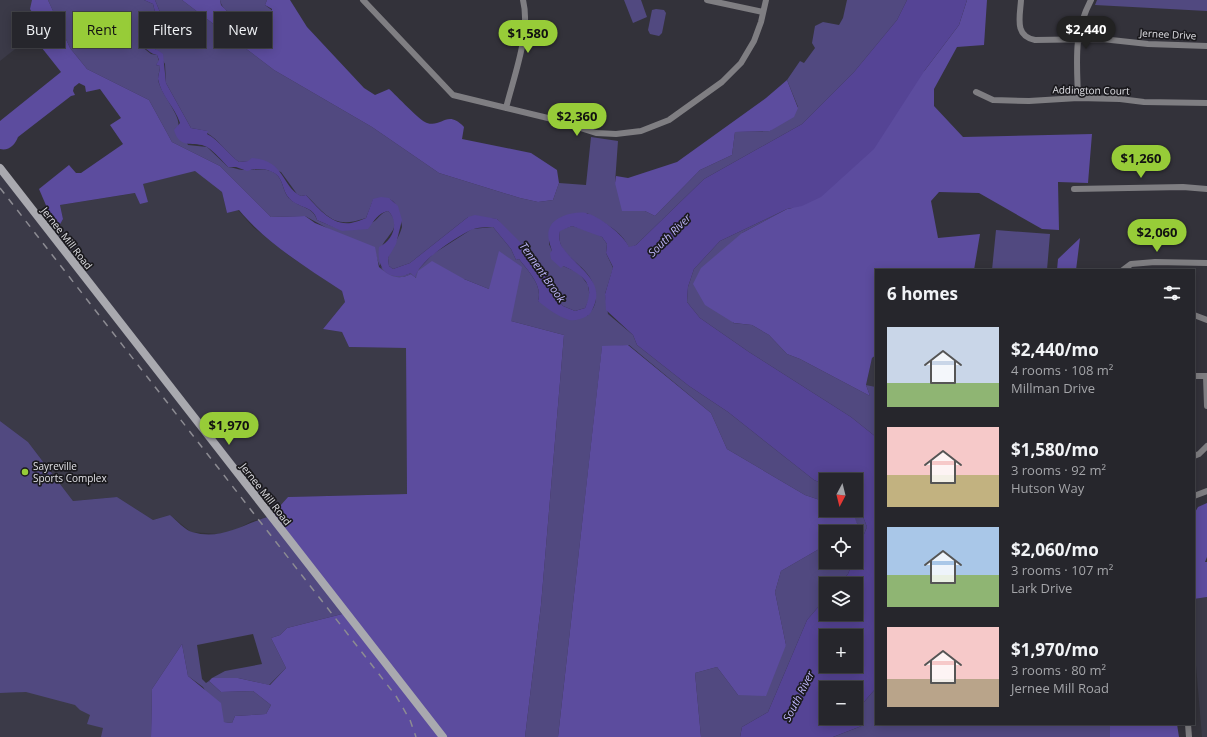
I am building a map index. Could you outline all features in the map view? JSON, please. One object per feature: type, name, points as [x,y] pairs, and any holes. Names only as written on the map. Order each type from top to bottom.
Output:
[{"type":"street","points":[[373,0],[365,2],[453,95],[605,134],[629,133],[669,120],[722,82],[735,69],[754,41],[766,0]]},
{"type":"street","points":[[506,108],[524,36],[526,20],[523,0]]},
{"type":"street","points":[[707,0],[763,12]]},
{"type":"street","name":"Jernee Drive","points":[[1021,0],[1019,27],[1021,32],[1028,39],[1077,38],[1117,40],[1148,44],[1207,46]]},
{"type":"street","points":[[1078,98],[1077,38],[1085,12],[1091,0]]},
{"type":"street","name":"Addington Court","points":[[976,92],[993,100],[1029,101],[1078,98],[1207,103]]},
{"type":"street","name":"Jernee Mill Road","points":[[0,168],[443,737]]},
{"type":"street","points":[[1074,189],[1183,187],[1207,189]]},
{"type":"street","points":[[1124,269],[1131,264],[1155,262],[1207,263]]},
{"type":"street","points":[[1171,263],[1172,269]]},
{"type":"street","points":[[1195,315],[1207,320]]},
{"type":"street","points":[[1195,376],[1206,376],[1207,406]]},
{"type":"street","points":[[1195,456],[1199,454],[1207,446]]},
{"type":"street","points":[[1195,496],[1207,491]]},
{"type":"street","points":[[1188,725],[1189,737]]},
{"type":"shaded area","points":[[0,0],[40,0],[42,12],[12,12],[12,48],[16,48],[0,61]]},
{"type":"shaded area","points":[[32,0],[48,0],[54,12],[32,12],[30,9]]},
{"type":"shaded area","points":[[48,0],[144,0],[153,4],[155,12],[139,12],[139,48],[144,48],[151,54],[157,55],[159,61],[156,65],[160,66],[158,79],[160,85],[177,117],[178,127],[188,145],[207,147],[228,167],[241,170],[268,170],[273,172],[280,179],[285,193],[289,198],[295,203],[310,210],[317,220],[337,228],[349,229],[363,226],[375,221],[383,213],[388,211],[395,224],[392,232],[382,246],[380,266],[376,255],[305,216],[271,217],[220,166],[172,142],[149,100],[87,69],[70,48],[65,37],[65,12],[54,12]]},
{"type":"shaded area","points":[[155,0],[182,0],[198,12],[160,12]]},
{"type":"shaded area","points":[[182,0],[220,0],[221,5],[228,12],[214,12],[214,24],[206,18],[206,12],[198,12]]},
{"type":"shaded area","points":[[220,0],[267,0],[265,5],[273,11],[272,14],[272,12],[229,12],[222,5]]},
{"type":"shaded area","points":[[267,0],[290,0],[307,27],[364,88],[375,95],[389,89],[414,113],[427,123],[432,124],[453,119],[464,127],[462,139],[531,153],[557,170],[559,183],[553,200],[538,202],[520,198],[439,173],[372,127],[274,70],[245,48],[272,48],[272,9],[265,5]]},
{"type":"shaded area","points":[[624,0],[641,0],[647,17],[633,23]]},
{"type":"shaded area","points":[[847,0],[907,0],[897,20],[854,72],[802,124],[704,179],[636,245],[629,248],[622,236],[617,231],[587,213],[549,231],[549,244],[552,251],[563,266],[579,273],[588,285],[590,298],[585,308],[575,311],[563,306],[557,299],[548,283],[497,219],[468,217],[410,263],[393,269],[389,266],[388,258],[402,227],[399,212],[392,200],[379,198],[373,200],[366,218],[346,222],[332,219],[306,195],[301,196],[297,194],[281,172],[248,161],[239,162],[216,139],[207,133],[207,131],[191,128],[166,83],[165,64],[155,48],[206,48],[206,18],[214,24],[214,48],[245,48],[274,70],[372,127],[439,173],[520,198],[538,202],[553,200],[559,183],[586,185],[591,137],[618,141],[615,183],[645,211],[655,216],[700,170],[732,155],[735,132],[770,131],[798,107],[787,80],[800,61],[804,63],[815,48],[812,43],[815,26],[823,22],[839,25],[843,18]]},
{"type":"shaded area","points":[[967,0],[987,0],[984,45],[957,47],[934,89],[934,106],[963,137],[1092,134],[1088,183],[1058,182],[1059,230],[1042,229],[979,193],[939,192],[931,201],[938,238],[980,234],[974,269],[875,269],[875,356],[872,358],[866,385],[870,396],[800,359],[787,354],[769,335],[752,325],[734,323],[705,305],[693,284],[701,268],[742,233],[787,209],[792,208],[925,70],[959,25]]},
{"type":"shaded area","points":[[1097,0],[1207,0],[1207,11],[1095,5]]},
{"type":"shaded area","points":[[652,10],[664,10],[666,13],[662,33],[659,36],[650,34],[648,30]]},
{"type":"shaded area","points":[[65,37],[70,48],[87,69],[149,100],[172,142],[220,166],[271,217],[305,216],[315,223],[375,247],[379,267],[394,276],[402,277],[411,274],[416,278],[418,271],[432,261],[464,279],[489,289],[499,251],[522,267],[511,321],[564,335],[541,605],[525,737],[151,737],[152,689],[182,644],[188,676],[221,703],[224,722],[232,723],[235,716],[266,714],[271,705],[253,691],[221,692],[209,681],[212,678],[238,678],[270,685],[286,668],[271,638],[280,635],[287,628],[346,613],[271,516],[288,497],[407,494],[406,348],[349,347],[342,332],[323,329],[345,302],[342,291],[274,244],[239,210],[227,213],[222,192],[195,171],[143,184],[148,202],[140,204],[135,193],[60,205],[63,219],[59,226],[57,220],[51,217],[39,189],[69,165],[76,173],[81,173],[123,144],[110,125],[121,118],[100,89],[86,92],[85,86],[79,83],[74,87],[73,91],[75,95],[71,96],[18,137],[11,147],[0,149],[0,121],[61,72],[42,48],[65,48]]},
{"type":"shaded area","points":[[787,80],[798,108],[794,117],[770,131],[735,132],[732,155],[700,170],[655,216],[645,211],[622,211],[615,183],[616,176],[628,178],[677,162],[766,98]]},
{"type":"shaded area","points":[[0,168],[49,232],[59,226],[63,219],[60,205],[136,193],[140,204],[143,184],[195,170],[222,192],[227,213],[238,210],[253,227],[288,255],[342,291],[345,302],[323,329],[342,332],[349,347],[406,348],[407,494],[288,497],[271,516],[252,521],[232,532],[218,534],[191,532],[170,515],[153,520],[117,497],[73,501],[28,442],[0,421]]},
{"type":"shaded area","points":[[787,209],[742,233],[733,323],[752,325],[769,335],[787,354],[800,359],[870,396],[866,385],[875,387],[875,436],[851,417],[749,352],[700,318],[687,302],[688,287],[694,269],[720,241]]},
{"type":"shaded area","points":[[572,226],[593,232],[602,237],[607,244],[606,253],[613,268],[605,294],[608,314],[633,335],[637,345],[689,386],[728,412],[814,480],[819,482],[819,500],[805,495],[727,449],[711,413],[629,345],[602,347],[558,737],[525,737],[541,605],[564,335],[511,321],[489,289],[464,279],[416,278],[411,274],[398,278],[384,272],[381,267],[405,275],[417,271],[433,254],[472,229],[493,227],[511,249],[516,260],[519,259],[534,278],[538,289],[538,301],[587,316],[595,303],[595,288],[584,270],[563,249],[559,235],[560,230]]},
{"type":"shaded area","points":[[996,230],[1050,234],[1047,269],[992,269]]},
{"type":"shaded area","points":[[1080,238],[1076,269],[1057,269],[1058,259]]},
{"type":"shaded area","points":[[628,345],[711,413],[727,449],[805,495],[819,500],[819,517],[855,517],[858,525],[819,525],[819,549],[781,571],[775,592],[786,645],[766,696],[738,695],[717,667],[695,673],[701,737],[558,737],[602,346]]},
{"type":"shaded area","points":[[875,356],[875,387],[866,385],[872,358]]},
{"type":"shaded area","points":[[0,421],[28,442],[73,501],[117,497],[153,520],[170,515],[189,531],[203,534],[223,533],[271,516],[346,613],[287,628],[280,635],[271,638],[286,668],[269,685],[238,678],[212,678],[225,671],[262,664],[253,634],[197,645],[202,679],[206,683],[209,681],[221,692],[253,691],[271,705],[266,714],[235,716],[232,723],[224,722],[203,687],[188,676],[182,644],[152,689],[151,737],[101,737],[103,728],[87,724],[90,715],[80,710],[75,705],[26,692],[0,693]]},
{"type":"shaded area","points":[[1207,503],[1207,557],[1205,562],[1207,562],[1207,597],[1195,599],[1195,512],[1198,507]]},
{"type":"shaded area","points":[[863,516],[867,527],[863,537],[863,525],[858,525],[854,517]]},
{"type":"shaded area","points":[[819,549],[819,569],[850,569],[845,577],[819,577],[819,606],[807,620],[768,712],[742,727],[740,737],[701,737],[695,673],[717,667],[738,695],[786,645],[775,592],[781,571]]},
{"type":"shaded area","points":[[1207,597],[1207,737],[1202,737],[1195,654],[1195,599]]},
{"type":"shaded area","points":[[83,689],[151,737],[0,737],[0,693]]},
{"type":"shaded area","points":[[875,689],[875,725],[1110,725],[1110,737],[833,737],[864,725],[863,703]]},
{"type":"shaded area","points":[[1110,725],[1177,725],[1179,737],[1110,737]]},
{"type":"water","points":[[144,0],[155,0],[160,12],[155,12],[153,4]]},
{"type":"water","name":"South River","points":[[907,0],[967,0],[959,25],[925,70],[874,149],[821,197],[802,206],[787,209],[720,241],[694,269],[688,287],[687,302],[700,318],[749,352],[851,417],[875,436],[875,689],[863,703],[863,681],[819,681],[819,725],[863,725],[863,723],[864,725],[833,737],[740,737],[742,727],[768,712],[807,620],[819,606],[819,621],[863,621],[863,577],[845,577],[850,569],[863,569],[863,537],[867,527],[863,516],[863,473],[819,473],[819,482],[814,480],[728,412],[689,386],[637,345],[633,335],[606,310],[605,294],[613,267],[606,253],[607,244],[602,237],[572,226],[560,231],[559,235],[562,246],[568,255],[587,274],[595,288],[596,297],[594,306],[590,314],[581,319],[569,320],[538,301],[538,289],[534,278],[519,259],[516,260],[511,249],[493,227],[474,229],[456,238],[431,257],[418,270],[415,277],[411,273],[403,276],[390,275],[382,268],[379,255],[379,247],[388,240],[393,231],[394,220],[388,211],[379,215],[368,229],[342,231],[317,220],[310,210],[289,199],[280,179],[274,173],[261,169],[247,171],[236,167],[228,167],[207,147],[180,141],[174,130],[180,123],[178,117],[162,91],[158,79],[160,66],[156,65],[159,60],[157,55],[145,48],[153,48],[163,54],[166,83],[191,128],[208,131],[207,134],[216,140],[239,162],[248,161],[252,158],[271,163],[277,168],[295,192],[301,196],[306,195],[326,215],[338,222],[351,223],[366,218],[373,199],[381,197],[389,198],[398,206],[402,220],[396,244],[388,258],[389,266],[393,269],[410,263],[468,217],[475,215],[497,219],[519,241],[548,279],[557,299],[563,306],[575,311],[585,308],[589,293],[588,287],[586,282],[577,273],[563,266],[561,268],[551,259],[550,253],[552,251],[548,233],[550,227],[556,220],[566,215],[586,213],[598,218],[617,232],[629,247],[636,245],[704,179],[802,124],[854,72],[897,20]]},
{"type":"railway","points":[[0,188],[396,696],[410,720],[416,737]]},
{"type":"place","name":"Sayreville Sports Complex","points":[[25,472]]},
{"type":"water label","name":"Tennent Brook","points":[[543,272]]}]
